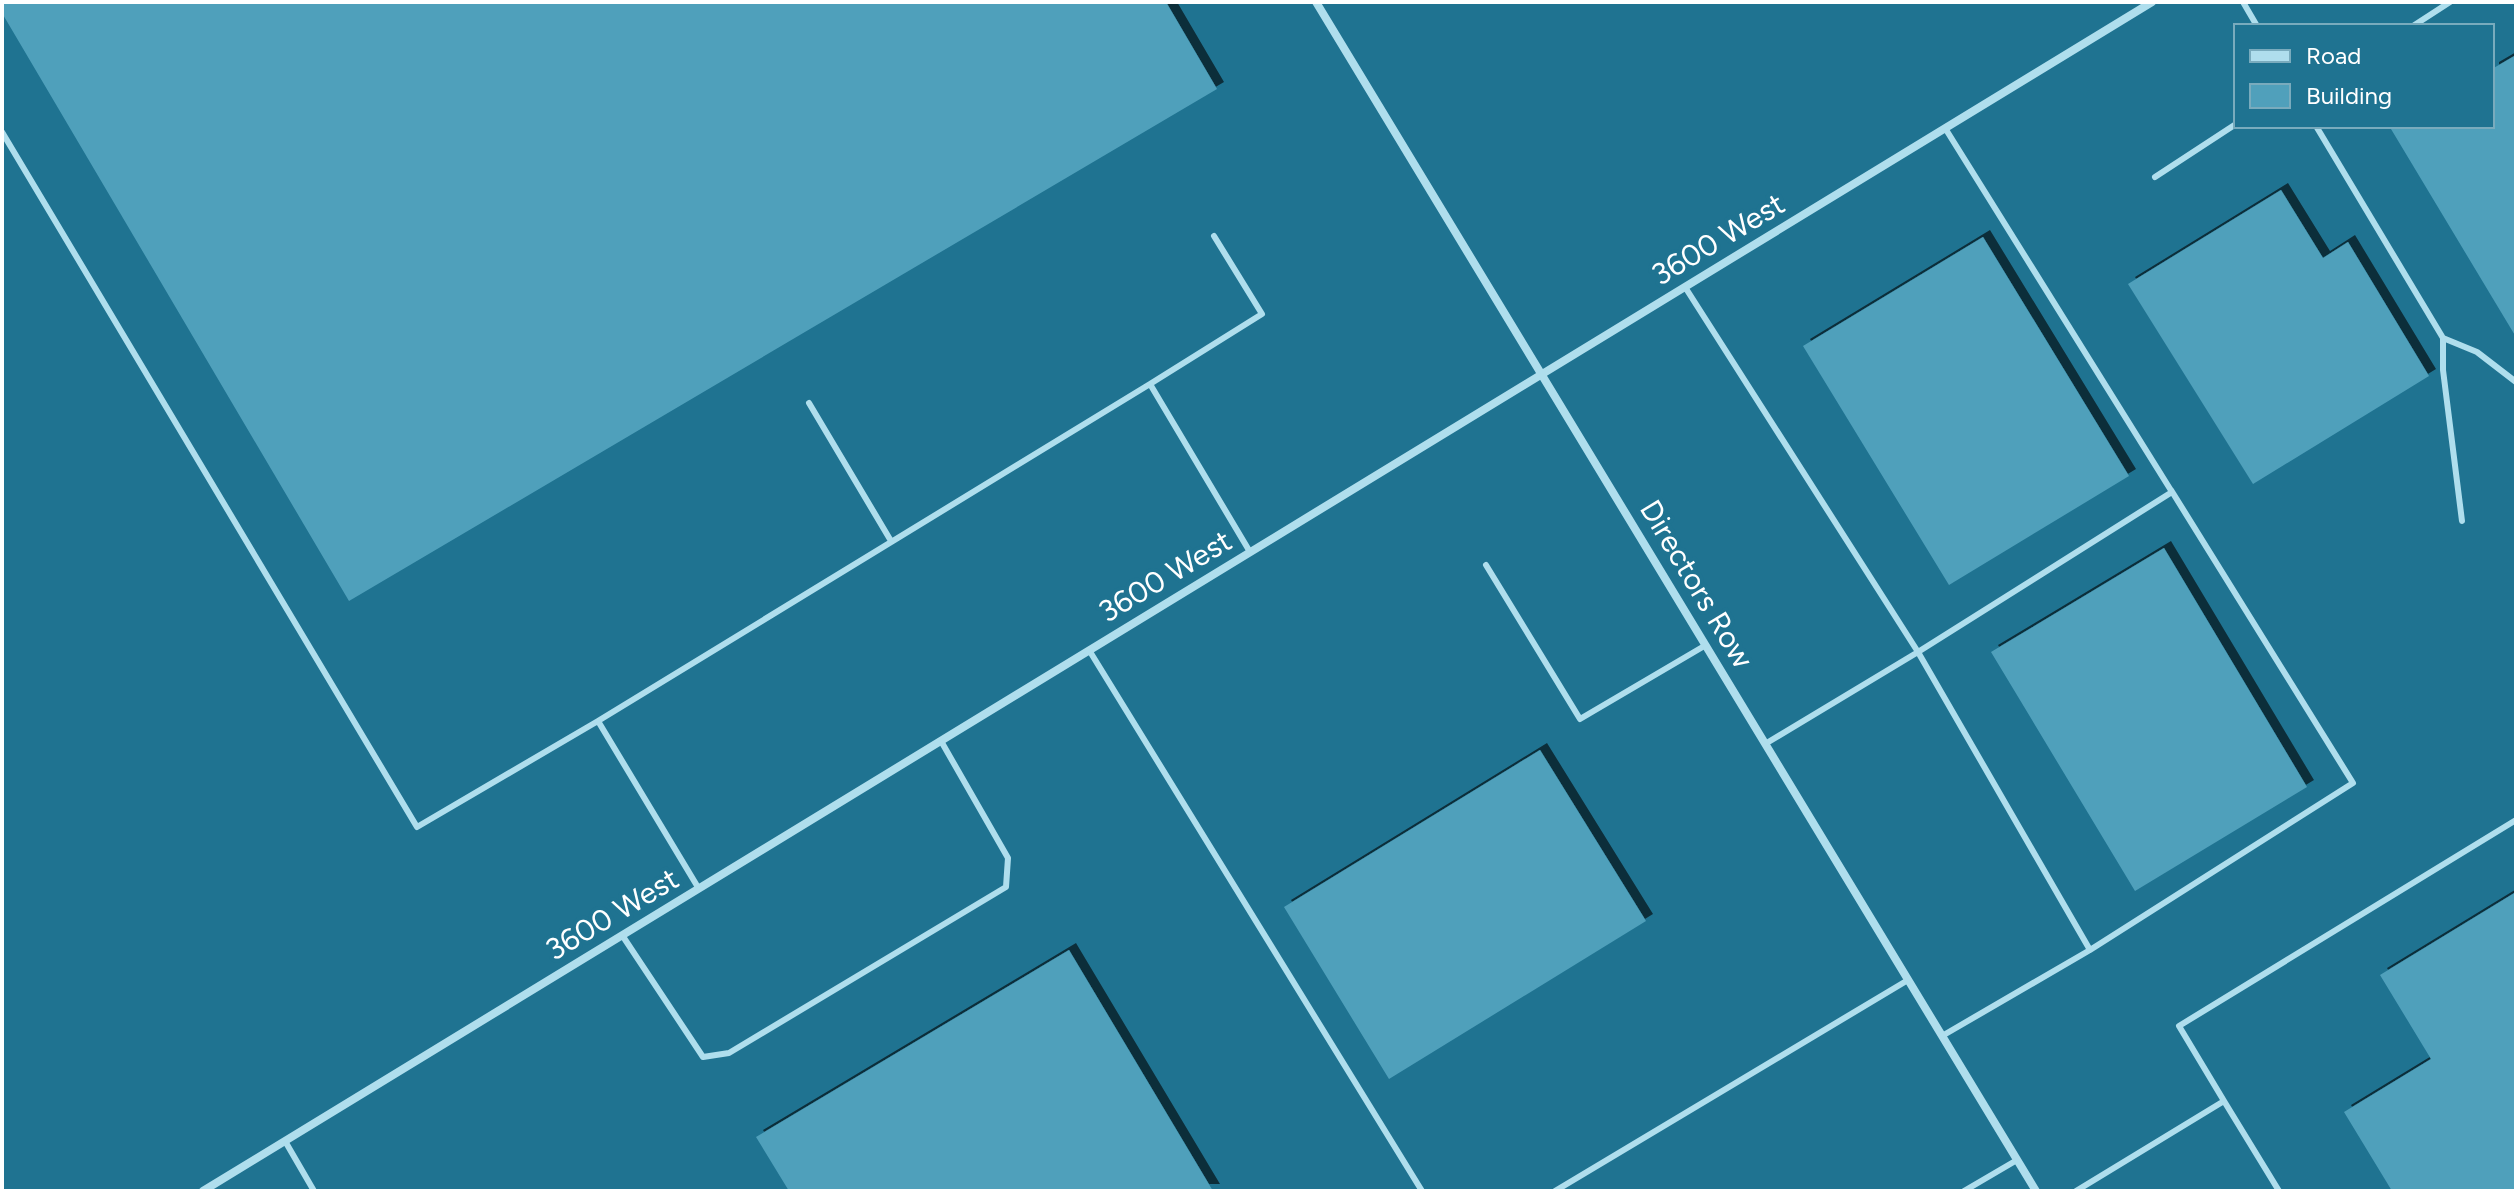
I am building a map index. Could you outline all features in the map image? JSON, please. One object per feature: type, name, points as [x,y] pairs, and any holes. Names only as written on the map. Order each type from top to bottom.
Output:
[{"type":"street","name":"Directors Row","points":[[1316,2],[2036,1191]]},
{"type":"street","name":"3600 West","points":[[203,1191],[2152,2]]},
{"type":"lane","points":[[2243,2],[2256,24]]},
{"type":"lane","points":[[2416,24],[2450,2]]},
{"type":"lane","points":[[2155,177],[2234,125]]},
{"type":"lane","points":[[1942,1036],[2090,950],[2353,783],[1945,128]]},
{"type":"lane","points":[[2317,128],[2443,338],[2443,370],[2462,521]]},
{"type":"lane","points":[[2,132],[417,827],[598,721],[1262,314],[1214,236]]},
{"type":"lane","points":[[1685,287],[1918,652],[2090,950]]},
{"type":"lane","points":[[2443,338],[2477,352],[2516,382]]},
{"type":"lane","points":[[1150,384],[1250,552]]},
{"type":"lane","points":[[809,403],[891,541]]},
{"type":"lane","points":[[1765,744],[1918,652],[2171,490]]},
{"type":"lane","points":[[1486,565],[1580,719],[1706,645]]},
{"type":"lane","points":[[1089,650],[1422,1191]]},
{"type":"lane","points":[[598,721],[699,889]]},
{"type":"lane","points":[[622,935],[703,1057],[729,1053],[1006,887],[1008,858],[941,741]]},
{"type":"lane","points":[[2279,1191],[2179,1026],[2516,820]]},
{"type":"lane","points":[[1555,1191],[1908,980]]},
{"type":"lane","points":[[2076,1191],[2224,1101]]},
{"type":"lane","points":[[285,1141],[314,1191]]},
{"type":"lane","points":[[1964,1191],[2017,1160]]},
{"type":"building","points":[[2,2],[1166,2],[1217,89],[349,601],[2,13]]},
{"type":"building","points":[[2516,55],[2516,337],[2391,129],[2494,128],[2494,68]]},
{"type":"building","points":[[2281,190],[2323,258],[2348,242],[2429,376],[2253,484],[2128,284]]},
{"type":"building","points":[[1983,237],[2129,476],[1949,585],[1803,346]]},
{"type":"building","points":[[2164,548],[2307,787],[2135,891],[1991,652]]},
{"type":"building","points":[[1540,750],[1646,921],[1389,1079],[1284,907]]},
{"type":"building","points":[[2516,892],[2516,1191],[2392,1191],[2344,1112],[2431,1059],[2380,975]]},
{"type":"building","points":[[1069,950],[1213,1191],[789,1191],[756,1137]]}]
